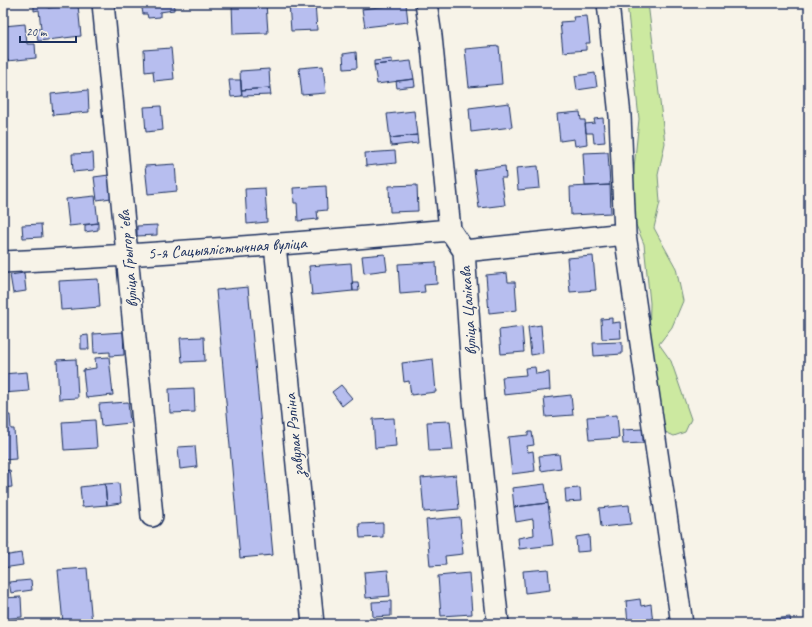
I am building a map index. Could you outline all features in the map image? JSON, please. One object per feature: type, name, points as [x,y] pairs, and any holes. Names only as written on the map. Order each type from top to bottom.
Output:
[{"type":"street","name":"вуліца Грыгорʼева","points":[[103,3],[152,516]]},
{"type":"street","name":"вуліца Цалікава","points":[[426,3],[431,36],[450,230],[464,251],[474,400],[498,624]]},
{"type":"street","points":[[608,3],[620,116],[625,234],[682,624]]},
{"type":"street","name":"5-я Сацыялістычная вуліца","points":[[3,262],[128,256],[450,230]]},
{"type":"street","points":[[464,251],[625,234]]},
{"type":"street","name":"завулак Рэпіна","points":[[275,245],[313,624]]},
{"type":"green space","points":[[627,3],[648,3],[665,143],[658,175],[660,202],[654,228],[676,268],[683,301],[672,327],[659,344],[671,361],[691,419],[685,432],[674,436],[661,430],[649,344],[650,303],[644,244],[633,218],[633,178],[639,119]]},
{"type":"building","points":[[34,3],[47,3],[48,8],[78,5],[81,36],[38,41],[36,29],[41,29],[39,10],[34,11]]},
{"type":"building","points":[[141,3],[185,4],[174,5],[174,10],[160,12],[160,17],[148,18],[147,14],[143,14]]},
{"type":"building","points":[[232,3],[266,3],[268,33],[233,34]]},
{"type":"building","points":[[289,3],[315,3],[317,30],[291,31]]},
{"type":"building","points":[[464,3],[492,3],[492,4],[465,7]]},
{"type":"building","points":[[406,4],[408,22],[365,27],[362,9]]},
{"type":"building","points":[[587,16],[590,43],[586,43],[586,50],[563,52],[560,22],[574,21],[573,17]]},
{"type":"building","points":[[25,24],[27,44],[35,44],[36,58],[7,61],[4,26]]},
{"type":"building","points":[[499,46],[502,84],[469,87],[465,49]]},
{"type":"building","points":[[171,48],[174,79],[154,81],[153,71],[145,72],[144,50]]},
{"type":"building","points":[[356,52],[357,68],[344,69],[343,54]]},
{"type":"building","points":[[392,59],[392,63],[374,65],[374,61]]},
{"type":"building","points":[[411,61],[414,79],[377,84],[374,65]]},
{"type":"building","points":[[323,66],[326,93],[302,95],[299,68]]},
{"type":"building","points":[[269,69],[270,88],[241,90],[240,71]]},
{"type":"building","points":[[595,73],[597,87],[577,90],[575,76]]},
{"type":"building","points":[[414,79],[415,86],[397,88],[396,81]]},
{"type":"building","points":[[229,80],[241,80],[242,96],[231,97]]},
{"type":"building","points":[[270,88],[271,95],[242,96],[241,90]]},
{"type":"building","points":[[88,90],[89,112],[53,115],[51,94]]},
{"type":"building","points":[[509,103],[512,127],[471,132],[469,108]]},
{"type":"building","points":[[161,106],[163,130],[146,132],[144,107]]},
{"type":"building","points":[[414,111],[417,135],[390,138],[387,114]]},
{"type":"building","points":[[580,112],[581,120],[585,120],[587,144],[575,146],[574,139],[560,141],[557,114]]},
{"type":"building","points":[[603,118],[605,142],[594,143],[593,133],[586,133],[585,124],[595,123],[594,119]]},
{"type":"building","points":[[417,135],[418,143],[391,146],[390,138]]},
{"type":"building","points":[[395,151],[396,163],[366,166],[365,153]]},
{"type":"building","points":[[608,152],[610,185],[585,186],[583,153]]},
{"type":"building","points":[[93,153],[94,170],[73,172],[72,154]]},
{"type":"building","points":[[175,164],[177,191],[148,194],[145,166]]},
{"type":"building","points":[[505,166],[506,178],[501,178],[505,205],[479,208],[474,170]]},
{"type":"building","points":[[538,166],[540,188],[518,190],[516,168]]},
{"type":"building","points":[[109,175],[111,198],[97,200],[94,177]]},
{"type":"building","points":[[417,185],[418,211],[390,212],[389,186]]},
{"type":"building","points":[[610,185],[611,213],[571,215],[570,187]]},
{"type":"building","points":[[326,186],[327,210],[317,211],[318,219],[298,221],[297,203],[294,203],[293,188]]},
{"type":"building","points":[[265,188],[267,222],[247,224],[245,189]]},
{"type":"building","points":[[95,196],[98,223],[69,226],[66,199]]},
{"type":"building","points":[[98,223],[98,230],[85,232],[85,225]]},
{"type":"building","points":[[41,224],[42,237],[23,238],[22,225]]},
{"type":"building","points":[[157,225],[157,235],[137,236],[137,226]]},
{"type":"building","points":[[385,254],[387,270],[364,273],[362,256]]},
{"type":"building","points":[[593,256],[596,290],[570,292],[567,258]]},
{"type":"building","points":[[436,262],[437,284],[424,285],[425,292],[400,294],[398,264]]},
{"type":"building","points":[[351,263],[353,291],[312,295],[309,266]]},
{"type":"building","points":[[24,273],[26,291],[13,293],[10,275]]},
{"type":"building","points":[[507,273],[508,282],[515,282],[517,310],[489,313],[486,275]]},
{"type":"building","points":[[98,279],[100,307],[61,310],[59,281]]},
{"type":"building","points":[[352,282],[358,282],[359,291],[353,291]]},
{"type":"building","points":[[248,287],[273,555],[240,558],[216,290]]},
{"type":"building","points":[[612,318],[612,323],[620,322],[621,338],[602,339],[601,319]]},
{"type":"building","points":[[541,325],[543,353],[531,355],[528,327]]},
{"type":"building","points":[[522,327],[524,352],[501,354],[499,330]]},
{"type":"building","points":[[123,332],[124,355],[110,356],[110,352],[94,353],[93,334]]},
{"type":"building","points":[[88,335],[89,349],[81,349],[81,336]]},
{"type":"building","points":[[204,337],[205,361],[182,362],[180,338]]},
{"type":"building","points":[[622,342],[622,354],[594,356],[593,343]]},
{"type":"building","points":[[109,357],[113,395],[86,398],[83,370],[96,368],[95,358]]},
{"type":"building","points":[[76,359],[78,398],[59,399],[57,360]]},
{"type":"building","points":[[433,359],[436,392],[411,395],[409,381],[404,382],[402,363]]},
{"type":"building","points":[[535,367],[536,374],[549,372],[550,390],[504,395],[502,377],[526,375],[525,368]]},
{"type":"building","points":[[27,372],[29,391],[3,393],[3,374]]},
{"type":"building","points":[[341,385],[352,398],[342,406],[332,392]]},
{"type":"building","points":[[194,388],[195,412],[170,413],[169,389]]},
{"type":"building","points":[[571,395],[573,415],[546,417],[544,398]]},
{"type":"building","points":[[128,402],[130,423],[101,426],[99,404]]},
{"type":"building","points":[[3,415],[10,415],[11,429],[14,429],[16,459],[3,460]]},
{"type":"building","points":[[617,415],[619,438],[589,440],[587,417]]},
{"type":"building","points":[[394,418],[396,446],[375,448],[373,419]]},
{"type":"building","points":[[95,420],[97,448],[64,450],[62,422]]},
{"type":"building","points":[[450,421],[453,450],[429,451],[427,422]]},
{"type":"building","points":[[643,429],[643,443],[623,444],[622,430]]},
{"type":"building","points":[[528,432],[532,432],[534,445],[527,446],[528,452],[533,451],[535,471],[512,474],[508,437],[528,435]]},
{"type":"building","points":[[195,446],[197,467],[180,469],[178,447]]},
{"type":"building","points":[[559,454],[561,468],[541,471],[539,456]]},
{"type":"building","points":[[10,470],[12,487],[3,488],[3,471]]},
{"type":"building","points":[[456,475],[459,509],[424,512],[421,478]]},
{"type":"building","points":[[119,483],[121,503],[107,505],[105,484]]},
{"type":"building","points":[[105,484],[107,505],[82,507],[80,487]]},
{"type":"building","points":[[545,484],[548,503],[514,507],[512,488]]},
{"type":"building","points":[[580,488],[581,501],[566,502],[565,489]]},
{"type":"building","points":[[548,503],[553,545],[519,549],[518,538],[534,535],[533,519],[516,522],[514,507]]},
{"type":"building","points":[[629,505],[631,524],[601,527],[599,508]]},
{"type":"building","points":[[460,517],[463,554],[445,556],[446,565],[430,566],[426,520]]},
{"type":"building","points":[[383,523],[383,537],[360,538],[359,524]]},
{"type":"building","points":[[5,530],[8,545],[3,546],[3,531]]},
{"type":"building","points":[[589,535],[590,551],[577,552],[576,537]]},
{"type":"building","points":[[21,553],[23,565],[3,568],[3,556]]},
{"type":"building","points":[[87,568],[92,624],[63,624],[58,570]]},
{"type":"building","points":[[548,569],[550,590],[525,593],[523,571]]},
{"type":"building","points":[[388,570],[390,596],[366,598],[364,572]]},
{"type":"building","points":[[469,573],[472,614],[441,616],[438,576]]},
{"type":"building","points":[[31,580],[32,590],[11,593],[9,582]]},
{"type":"building","points":[[21,597],[22,617],[3,619],[3,598]]},
{"type":"building","points":[[640,599],[641,606],[651,604],[653,624],[628,624],[626,601]]},
{"type":"building","points":[[391,601],[391,616],[373,617],[372,602]]},
{"type":"building","points":[[790,617],[791,624],[774,624],[773,619]]}]
